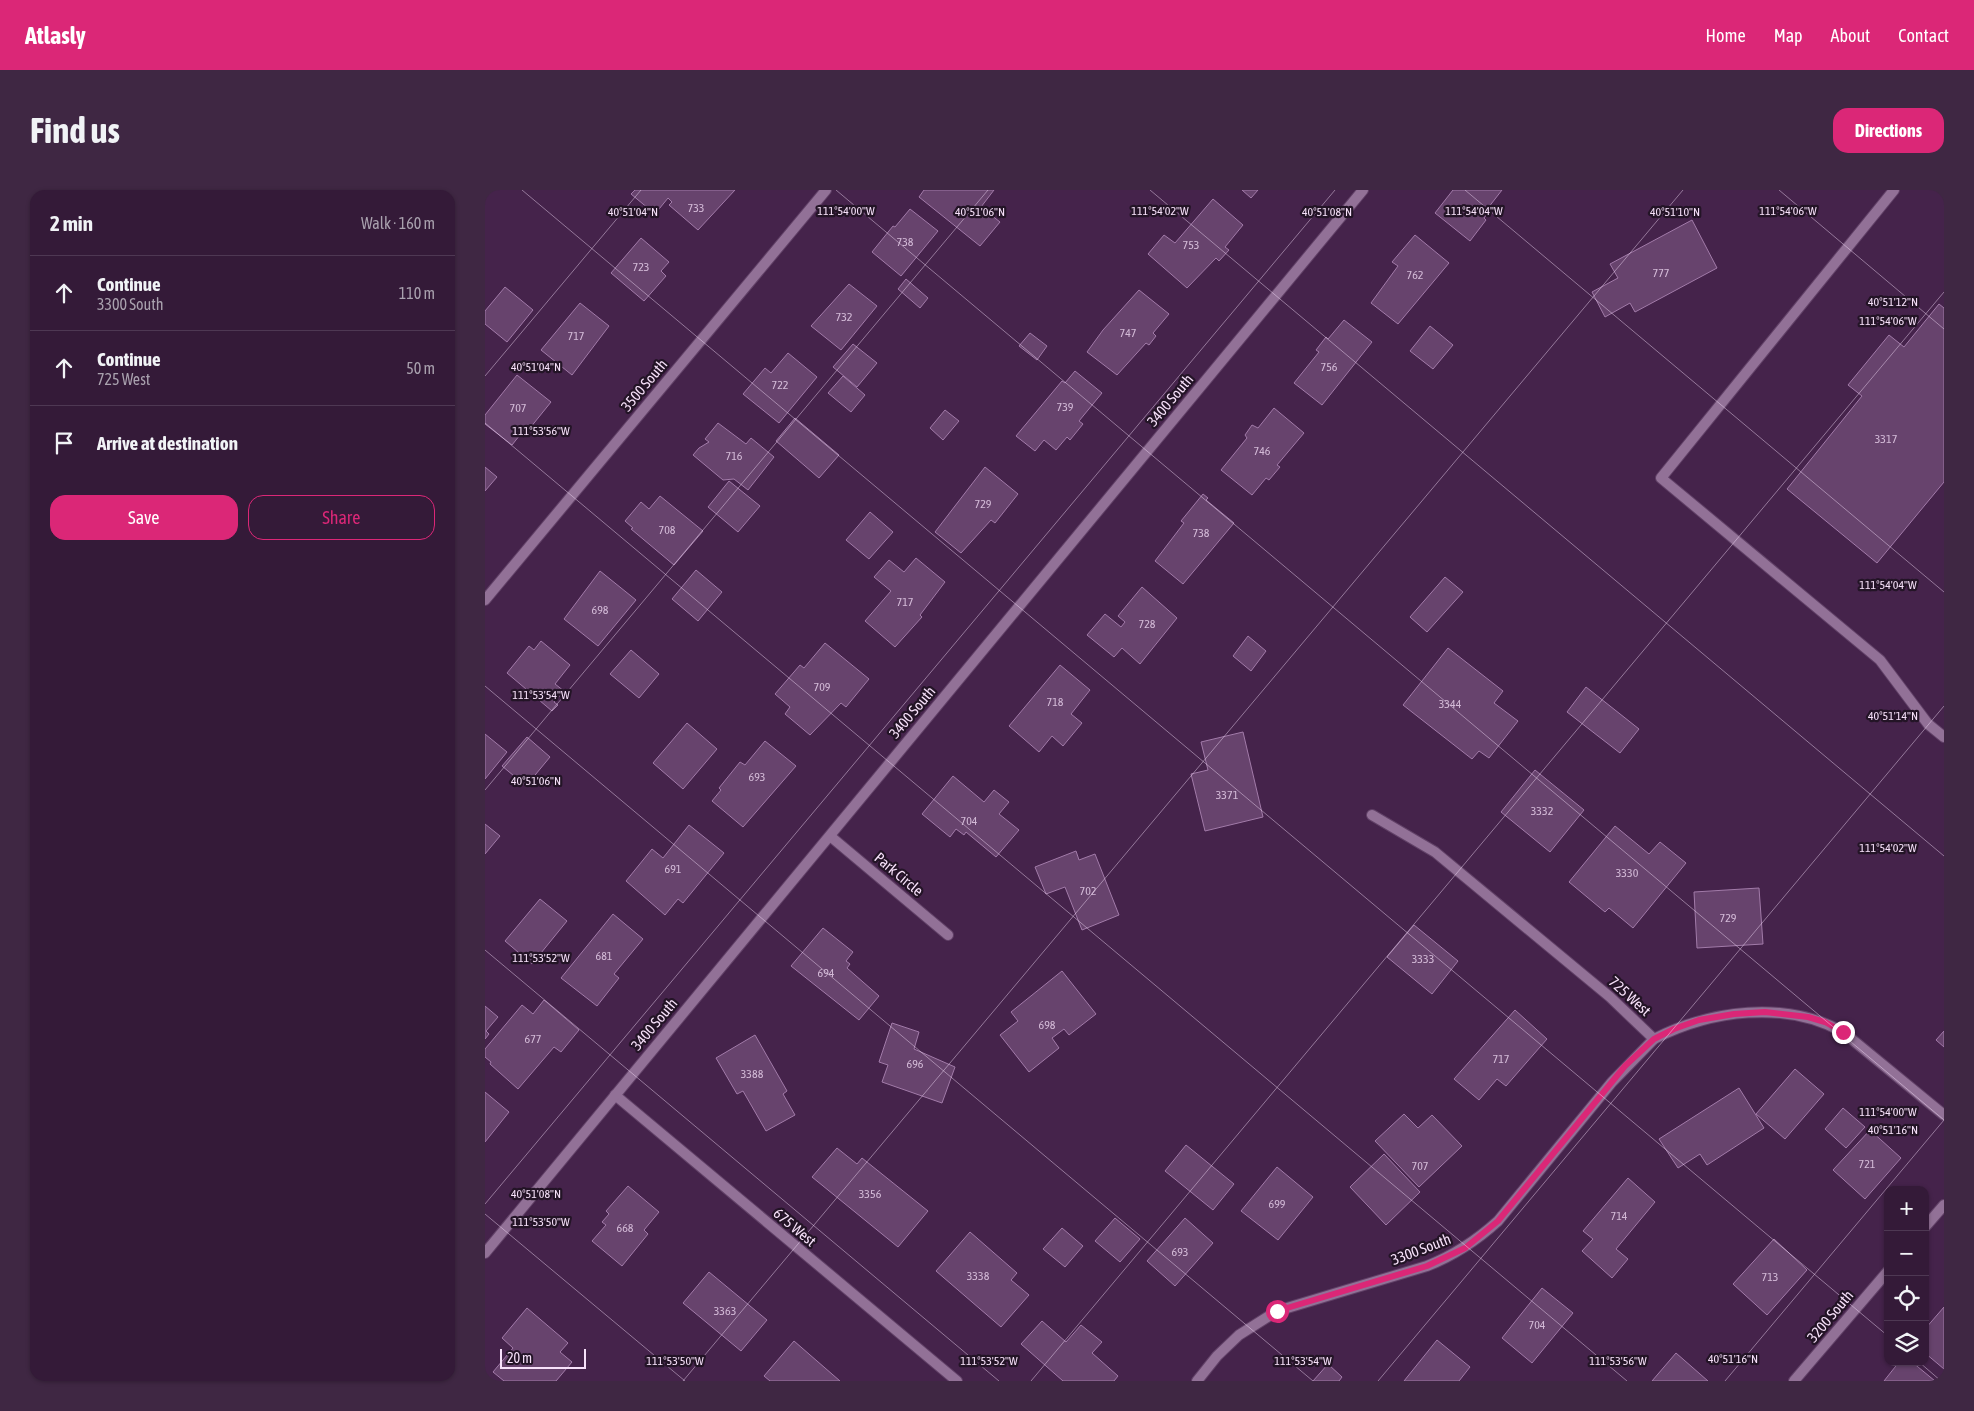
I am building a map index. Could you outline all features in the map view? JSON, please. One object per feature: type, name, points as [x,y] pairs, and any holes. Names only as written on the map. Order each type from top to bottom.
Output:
[{"type":"street","name":"3500 South","points":[[485,600],[825,190]]},
{"type":"street","name":"3400 South","points":[[485,1253],[1363,190]]},
{"type":"street","points":[[1894,190],[1661,478],[1880,660],[1927,724],[1944,737]]},
{"type":"street","name":"725 West","points":[[1372,816],[1435,852],[1610,997],[1654,1039]]},
{"type":"street","name":"Park Circle","points":[[830,836],[948,935]]},
{"type":"street","points":[[1654,1039],[1699,1020],[1734,1014],[1765,1012],[1808,1017],[1825,1022],[1843,1032],[1944,1115]]},
{"type":"street","name":"3300 South","points":[[1197,1381],[1217,1356],[1239,1335],[1277,1311],[1427,1266],[1447,1258],[1483,1235],[1498,1221],[1611,1082],[1654,1039]]},
{"type":"street","name":"675 West","points":[[615,1095],[957,1381]]},
{"type":"street","points":[[1929,1222],[1944,1205]]},
{"type":"street","name":"3200 South","points":[[1794,1381],[1884,1276]]},
{"type":"building","points":[[635,190],[735,190],[698,230],[669,205],[672,202],[668,198],[655,214],[631,194]]},
{"type":"building","points":[[924,190],[994,190],[981,207],[1000,222],[980,246],[919,197]]},
{"type":"building","points":[[1242,190],[1258,190],[1251,198]]},
{"type":"building","points":[[1453,190],[1502,190],[1488,208],[1490,210],[1484,218],[1486,220],[1470,241],[1435,213]]},
{"type":"building","points":[[1213,199],[1243,225],[1225,247],[1229,250],[1219,261],[1216,258],[1187,288],[1148,254],[1164,235],[1175,243]]},
{"type":"building","points":[[910,209],[938,231],[901,276],[872,252]]},
{"type":"building","points":[[1692,220],[1717,268],[1635,312],[1630,303],[1605,317],[1592,292],[1618,278],[1610,264]]},
{"type":"building","points":[[1415,235],[1449,263],[1398,324],[1371,303],[1398,266],[1392,262]]},
{"type":"building","points":[[641,238],[669,262],[661,271],[666,276],[644,301],[611,273]]},
{"type":"building","points":[[906,279],[928,298],[920,308],[898,289]]},
{"type":"building","points":[[849,284],[877,306],[841,350],[811,326]]},
{"type":"building","points":[[505,287],[533,310],[507,342],[485,324],[485,311]]},
{"type":"building","points":[[1139,290],[1169,314],[1153,333],[1156,336],[1149,345],[1146,343],[1117,375],[1087,352],[1103,330]]},
{"type":"building","points":[[580,303],[609,326],[572,375],[541,350]]},
{"type":"building","points":[[1939,304],[1944,308],[1944,482],[1877,563],[1787,489],[1862,396],[1848,385],[1889,335],[1904,347]]},
{"type":"building","points":[[1344,320],[1372,342],[1322,405],[1294,383],[1319,352],[1316,350],[1326,337],[1328,339]]},
{"type":"building","points":[[1430,326],[1453,345],[1433,369],[1410,351]]},
{"type":"building","points":[[1030,333],[1047,346],[1037,360],[1019,346]]},
{"type":"building","points":[[853,344],[877,363],[857,387],[833,367]]},
{"type":"building","points":[[788,353],[817,377],[779,423],[743,394],[765,368],[771,373]]},
{"type":"building","points":[[1075,371],[1102,393],[1079,421],[1083,424],[1070,440],[1067,437],[1056,450],[1044,440],[1035,451],[1016,436],[1062,381],[1065,383]]},
{"type":"building","points":[[517,375],[551,402],[530,428],[527,426],[512,445],[485,424],[485,415]]},
{"type":"building","points":[[843,376],[865,395],[851,412],[828,393]]},
{"type":"building","points":[[1274,408],[1304,433],[1277,465],[1280,467],[1269,480],[1266,478],[1252,495],[1221,470],[1247,438],[1245,435],[1252,425],[1258,428]]},
{"type":"building","points":[[945,410],[959,421],[943,440],[930,428]]},
{"type":"building","points":[[795,418],[839,455],[819,478],[776,441]]},
{"type":"building","points":[[718,423],[746,444],[751,438],[774,457],[748,490],[734,479],[723,480],[693,455],[699,448],[709,442],[705,439]]},
{"type":"building","points":[[485,467],[497,477],[485,491]]},
{"type":"building","points":[[985,467],[1018,494],[995,523],[991,520],[961,553],[935,532]]},
{"type":"building","points":[[729,481],[760,506],[738,532],[708,507]]},
{"type":"building","points":[[1203,494],[1208,498],[1206,500],[1234,523],[1183,584],[1155,561],[1184,523],[1181,521]]},
{"type":"building","points":[[660,496],[703,531],[674,565],[631,529],[633,528],[625,521],[641,502],[649,509]]},
{"type":"building","points":[[870,512],[893,532],[869,559],[846,540]]},
{"type":"building","points":[[916,558],[945,582],[920,615],[922,617],[895,647],[865,621],[891,591],[874,577],[889,560],[904,572]]},
{"type":"building","points":[[696,570],[722,592],[698,621],[672,599]]},
{"type":"building","points":[[600,571],[636,600],[598,646],[564,619]]},
{"type":"building","points":[[1445,577],[1463,592],[1427,632],[1410,617]]},
{"type":"building","points":[[1142,587],[1177,618],[1140,664],[1122,648],[1114,657],[1087,635],[1105,614],[1121,627],[1125,622],[1118,616]]},
{"type":"building","points":[[1248,636],[1266,651],[1251,671],[1233,656]]},
{"type":"building","points":[[541,641],[570,665],[555,684],[564,691],[554,702],[558,705],[552,711],[507,673],[529,646],[534,650]]},
{"type":"building","points":[[825,643],[869,679],[846,707],[841,703],[810,735],[785,714],[790,707],[775,694],[800,665],[804,668]]},
{"type":"building","points":[[1448,648],[1503,691],[1494,703],[1518,721],[1489,758],[1479,751],[1472,759],[1403,705]]},
{"type":"building","points":[[631,650],[659,674],[639,698],[610,674]]},
{"type":"building","points":[[1060,665],[1090,690],[1071,714],[1082,723],[1063,746],[1052,736],[1039,752],[1009,726]]},
{"type":"building","points":[[1586,687],[1639,729],[1620,753],[1567,712]]},
{"type":"building","points":[[687,723],[717,749],[683,789],[653,763]]},
{"type":"building","points":[[1243,732],[1263,817],[1205,831],[1191,774],[1208,770],[1201,742]]},
{"type":"building","points":[[485,734],[507,752],[485,779]]},
{"type":"building","points":[[527,737],[550,757],[526,786],[502,766]]},
{"type":"building","points":[[765,741],[796,766],[743,827],[712,801],[721,790],[719,788],[740,762],[745,765]]},
{"type":"building","points":[[1535,770],[1584,810],[1550,852],[1501,812]]},
{"type":"building","points":[[953,776],[984,802],[994,790],[1009,802],[999,814],[1019,830],[996,857],[966,832],[964,835],[956,829],[950,837],[922,814]]},
{"type":"building","points":[[485,824],[500,836],[485,854]]},
{"type":"building","points":[[689,825],[724,853],[683,903],[678,899],[665,915],[626,881],[652,849],[663,858]]},
{"type":"building","points":[[1615,826],[1649,854],[1660,842],[1686,863],[1633,928],[1609,908],[1605,912],[1569,882]]},
{"type":"building","points":[[1076,851],[1079,860],[1095,854],[1119,915],[1082,930],[1065,887],[1046,894],[1035,867]]},
{"type":"building","points":[[1759,888],[1763,944],[1697,948],[1694,892]]},
{"type":"building","points":[[540,899],[567,921],[532,964],[505,941]]},
{"type":"building","points":[[613,914],[643,939],[614,974],[619,978],[597,1006],[561,978]]},
{"type":"building","points":[[1414,925],[1458,961],[1432,994],[1387,957]]},
{"type":"building","points":[[823,928],[853,952],[846,961],[850,964],[847,968],[879,996],[859,1020],[791,966]]},
{"type":"building","points":[[1062,971],[1096,1014],[1069,1035],[1064,1029],[1052,1038],[1059,1048],[1029,1072],[1000,1035],[1018,1021],[1011,1012]]},
{"type":"building","points":[[544,1000],[579,1030],[561,1052],[554,1047],[518,1089],[490,1064],[491,1062],[485,1057],[485,1049],[522,1005],[533,1014]]},
{"type":"building","points":[[485,1006],[498,1017],[486,1031],[489,1034],[485,1039]]},
{"type":"building","points":[[1515,1010],[1547,1039],[1506,1086],[1497,1079],[1479,1100],[1454,1079]]},
{"type":"building","points":[[892,1023],[919,1032],[914,1049],[955,1067],[942,1103],[882,1082],[888,1065],[879,1062]]},
{"type":"building","points":[[1944,1031],[1944,1047],[1936,1040]]},
{"type":"building","points":[[755,1035],[787,1091],[783,1094],[795,1115],[766,1131],[743,1091],[737,1094],[716,1058]]},
{"type":"building","points":[[1795,1069],[1824,1094],[1785,1139],[1756,1114]]},
{"type":"building","points":[[1739,1088],[1764,1128],[1707,1165],[1700,1154],[1678,1168],[1659,1139]]},
{"type":"building","points":[[485,1092],[509,1112],[485,1142]]},
{"type":"building","points":[[1843,1108],[1865,1127],[1846,1148],[1825,1129]]},
{"type":"building","points":[[1404,1114],[1418,1128],[1432,1115],[1462,1146],[1419,1187],[1375,1141]]},
{"type":"building","points":[[1870,1130],[1901,1158],[1865,1199],[1833,1170]]},
{"type":"building","points":[[1186,1145],[1234,1184],[1213,1210],[1165,1171]]},
{"type":"building","points":[[837,1148],[857,1164],[862,1158],[928,1211],[898,1247],[812,1177]]},
{"type":"building","points":[[1384,1154],[1420,1192],[1386,1225],[1350,1187]]},
{"type":"building","points":[[1277,1167],[1313,1197],[1278,1240],[1241,1211]]},
{"type":"building","points":[[1628,1178],[1655,1202],[1616,1249],[1628,1259],[1612,1278],[1582,1251],[1593,1239],[1583,1231]]},
{"type":"building","points":[[628,1186],[659,1212],[644,1230],[648,1234],[622,1266],[592,1241],[606,1225],[602,1222],[609,1214],[606,1211]]},
{"type":"building","points":[[1115,1218],[1140,1239],[1120,1262],[1095,1241]]},
{"type":"building","points":[[1185,1218],[1213,1243],[1175,1286],[1147,1261]]},
{"type":"building","points":[[1062,1228],[1083,1246],[1065,1267],[1043,1249]]},
{"type":"building","points":[[970,1232],[1017,1273],[1011,1280],[1029,1295],[1001,1327],[936,1271]]},
{"type":"building","points":[[1774,1239],[1807,1270],[1767,1315],[1733,1284]]},
{"type":"building","points":[[709,1272],[767,1320],[741,1351],[683,1303]]},
{"type":"building","points":[[1542,1288],[1573,1313],[1532,1363],[1502,1338]]},
{"type":"building","points":[[1944,1307],[1944,1369],[1929,1356],[1929,1324]]},
{"type":"building","points":[[527,1308],[568,1343],[560,1352],[572,1362],[556,1381],[504,1381],[493,1372],[513,1348],[502,1338]]},
{"type":"building","points":[[1042,1321],[1066,1342],[1081,1325],[1102,1342],[1092,1353],[1118,1376],[1114,1381],[1063,1381],[1021,1344]]},
{"type":"building","points":[[1437,1340],[1470,1367],[1459,1381],[1404,1381]]},
{"type":"building","points":[[794,1341],[840,1381],[770,1381],[764,1376]]},
{"type":"building","points":[[1676,1353],[1708,1381],[1652,1381]]},
{"type":"building","points":[[1328,1364],[1342,1377],[1339,1381],[1313,1381]]},
{"type":"building","points":[[1896,1366],[1917,1366],[1935,1381],[1884,1381]]},
{"type":"route","points":[[1277,1311],[1427,1266],[1465,1248],[1498,1221],[1625,1066],[1654,1039],[1674,1029],[1699,1020],[1734,1014],[1765,1012],[1808,1017],[1825,1022],[1843,1032]]}]
